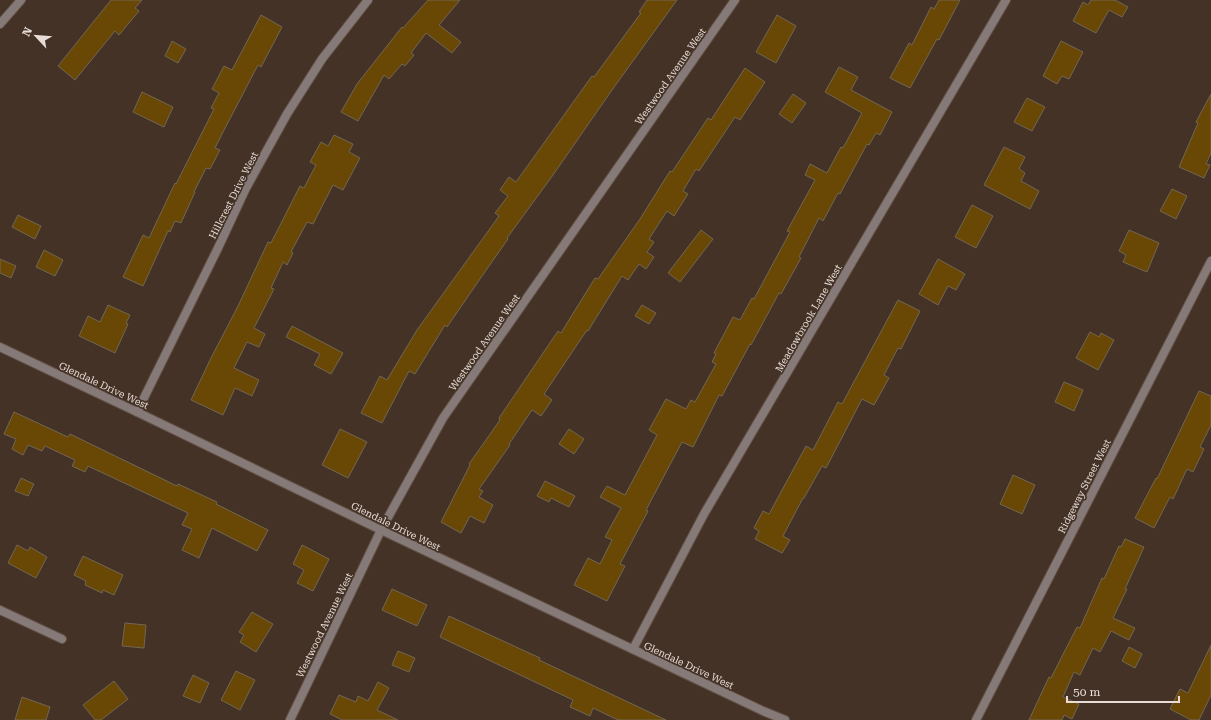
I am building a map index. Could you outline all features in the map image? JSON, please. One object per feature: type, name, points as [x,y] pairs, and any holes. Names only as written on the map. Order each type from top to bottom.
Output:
[{"type":"street","points":[[0,24],[21,0]]},
{"type":"street","name":"Hillcrest Drive West","points":[[137,412],[246,188],[286,114],[322,59],[368,0]]},
{"type":"street","name":"Westwood Avenue West","points":[[290,720],[381,530],[444,418],[736,0]]},
{"type":"street","name":"Meadowbrook Lane West","points":[[633,649],[704,514],[1006,0]]},
{"type":"street","name":"Ridgeway Street West","points":[[976,720],[1211,261]]},
{"type":"street","name":"Glendale Drive West","points":[[0,347],[381,530],[762,711],[785,720]]},
{"type":"street","points":[[0,610],[62,639]]},
{"type":"building","points":[[111,0],[142,0],[135,8],[139,11],[119,35],[115,31],[75,80],[58,66]]},
{"type":"building","points":[[428,0],[460,0],[439,25],[461,42],[452,53],[426,33],[411,53],[414,55],[405,66],[402,64],[389,79],[384,75],[358,121],[341,112],[357,84],[402,27],[403,28]]},
{"type":"building","points":[[647,0],[677,0],[507,238],[508,239],[447,327],[445,325],[415,374],[409,371],[382,423],[361,413],[380,376],[387,380],[417,330],[499,216],[495,213],[508,196],[500,190],[509,177],[516,182],[592,76],[594,77],[641,13],[639,12]]},
{"type":"building","points":[[939,0],[960,0],[939,40],[937,39],[910,88],[890,78],[909,43],[912,45],[931,7],[934,9]]},
{"type":"building","points":[[1091,0],[1115,0],[1128,7],[1122,17],[1109,10],[1096,33],[1073,21],[1083,2],[1088,5]]},
{"type":"building","points":[[261,15],[282,27],[261,67],[258,65],[222,134],[215,148],[220,150],[210,169],[206,168],[181,223],[175,221],[170,232],[168,231],[143,286],[123,277],[143,235],[149,238],[175,183],[176,184],[214,109],[211,108],[219,93],[212,89],[224,66],[232,70]]},
{"type":"building","points":[[777,15],[796,26],[776,63],[756,52]]},
{"type":"building","points":[[172,41],[186,49],[178,63],[165,56]]},
{"type":"building","points":[[1061,41],[1083,52],[1069,79],[1062,76],[1057,84],[1043,76]]},
{"type":"building","points":[[839,67],[858,77],[851,90],[892,112],[880,135],[876,133],[869,145],[867,144],[840,194],[838,193],[823,221],[819,218],[799,257],[801,258],[781,294],[779,293],[722,396],[719,395],[693,447],[682,442],[646,510],[648,511],[620,564],[625,566],[607,601],[574,585],[588,558],[600,564],[612,540],[605,537],[621,508],[600,497],[607,486],[625,495],[657,435],[649,430],[666,399],[686,409],[691,400],[695,402],[716,364],[712,362],[716,354],[714,353],[733,317],[740,320],[752,298],[754,299],[790,232],[787,231],[815,180],[805,175],[810,164],[827,173],[841,147],[843,148],[862,113],[825,92]]},
{"type":"building","points":[[745,68],[765,82],[740,120],[735,117],[699,171],[696,169],[683,191],[688,194],[674,216],[667,211],[649,239],[654,242],[647,252],[654,257],[646,269],[639,264],[628,280],[622,276],[588,331],[587,330],[544,394],[552,400],[541,416],[532,410],[509,444],[510,445],[479,489],[483,491],[479,497],[493,505],[484,523],[470,516],[461,533],[441,522],[470,465],[469,464],[500,420],[499,418],[558,331],[561,333],[595,278],[598,279],[640,219],[670,171],[672,172],[708,118],[711,120]]},
{"type":"building","points":[[142,92],[173,107],[164,127],[133,112]]},
{"type":"building","points":[[793,94],[806,103],[792,123],[779,114]]},
{"type":"building","points":[[1211,94],[1211,153],[1206,164],[1210,165],[1204,178],[1179,167],[1198,123],[1196,122]]},
{"type":"building","points":[[1027,98],[1045,107],[1032,131],[1014,122]]},
{"type":"building","points":[[334,135],[353,144],[349,152],[360,158],[343,190],[333,185],[313,224],[307,222],[291,252],[293,253],[287,265],[283,262],[271,288],[274,289],[254,328],[265,334],[259,347],[247,342],[234,368],[259,380],[252,396],[235,388],[223,415],[191,400],[268,242],[271,243],[300,186],[304,188],[316,165],[310,162],[321,142],[328,146]]},
{"type":"building","points":[[1004,147],[1025,157],[1019,169],[1025,173],[1021,181],[1039,191],[1030,209],[984,185]]},
{"type":"building","points":[[1172,189],[1187,196],[1176,219],[1160,211]]},
{"type":"building","points":[[972,205],[993,216],[976,248],[955,237]]},
{"type":"building","points":[[18,215],[41,226],[35,239],[12,227]]},
{"type":"building","points":[[701,230],[713,239],[680,282],[668,273]]},
{"type":"building","points":[[1129,230],[1159,243],[1147,272],[1123,262],[1126,255],[1119,251]]},
{"type":"building","points":[[44,250],[63,260],[55,276],[36,267]]},
{"type":"building","points":[[0,259],[16,266],[11,278],[0,273]]},
{"type":"building","points":[[938,259],[965,274],[956,290],[948,286],[938,305],[919,294]]},
{"type":"building","points":[[898,300],[920,311],[901,349],[898,348],[884,375],[889,378],[874,405],[862,399],[826,468],[822,466],[783,536],[790,540],[782,553],[755,539],[759,531],[754,528],[763,511],[769,514],[806,446],[813,450],[838,402],[842,404]]},
{"type":"building","points":[[108,305],[130,315],[126,323],[128,324],[115,353],[79,336],[88,316],[100,322]]},
{"type":"building","points":[[642,305],[656,313],[649,324],[635,316]]},
{"type":"building","points":[[292,326],[343,353],[331,374],[314,365],[320,354],[286,337]]},
{"type":"building","points":[[1090,332],[1099,337],[1101,333],[1114,340],[1098,370],[1076,358]]},
{"type":"building","points":[[1064,382],[1083,390],[1074,411],[1055,402]]},
{"type":"building","points":[[1199,391],[1211,396],[1211,425],[1200,447],[1204,449],[1193,472],[1187,469],[1173,499],[1170,497],[1154,528],[1135,518],[1156,478],[1157,479]]},
{"type":"building","points":[[14,412],[68,437],[70,434],[177,486],[178,484],[217,502],[216,504],[268,530],[257,551],[212,528],[199,558],[182,550],[192,529],[182,525],[188,513],[88,466],[85,472],[72,466],[75,460],[45,446],[42,451],[28,445],[23,455],[12,449],[16,439],[4,434]]},
{"type":"building","points":[[340,429],[367,442],[348,478],[322,465]]},
{"type":"building","points":[[569,429],[584,439],[574,454],[559,444]]},
{"type":"building","points":[[1013,475],[1035,485],[1022,514],[1000,504]]},
{"type":"building","points":[[21,478],[34,484],[28,496],[15,491]]},
{"type":"building","points":[[545,481],[575,496],[569,507],[551,498],[549,502],[537,496]]},
{"type":"building","points":[[1125,539],[1144,547],[1125,589],[1127,589],[1113,618],[1135,628],[1129,640],[1111,631],[1100,652],[1093,648],[1080,675],[1074,672],[1063,697],[1079,704],[1072,719],[1064,715],[1062,720],[1029,720],[1049,677],[1051,678],[1077,627],[1080,628],[1102,578],[1104,579],[1119,546],[1121,547]]},
{"type":"building","points":[[17,545],[28,551],[30,547],[47,557],[36,578],[8,563]]},
{"type":"building","points":[[302,545],[329,559],[313,591],[297,583],[304,570],[293,564]]},
{"type":"building","points":[[83,556],[123,575],[114,595],[103,590],[102,593],[85,585],[86,581],[74,575]]},
{"type":"building","points":[[392,589],[427,605],[417,626],[382,610]]},
{"type":"building","points":[[252,612],[273,624],[256,652],[240,642],[244,635],[239,632]]},
{"type":"building","points":[[449,616],[540,658],[539,660],[666,720],[618,720],[593,708],[590,716],[570,707],[573,700],[440,637]]},
{"type":"building","points":[[125,623],[146,625],[144,648],[122,646]]},
{"type":"building","points":[[1211,645],[1211,695],[1199,720],[1191,720],[1170,709],[1180,689],[1188,693]]},
{"type":"building","points":[[1129,647],[1142,654],[1135,668],[1122,661]]},
{"type":"building","points":[[398,651],[415,658],[409,672],[392,665]]},
{"type":"building","points":[[236,671],[255,680],[240,710],[221,700]]},
{"type":"building","points":[[193,675],[209,683],[200,703],[183,696]]},
{"type":"building","points":[[114,681],[128,699],[101,720],[95,720],[83,705]]},
{"type":"building","points":[[378,682],[389,688],[377,710],[398,720],[342,720],[330,714],[339,695],[356,702],[358,696],[368,701]]},
{"type":"building","points":[[22,697],[50,707],[46,720],[15,720]]}]
